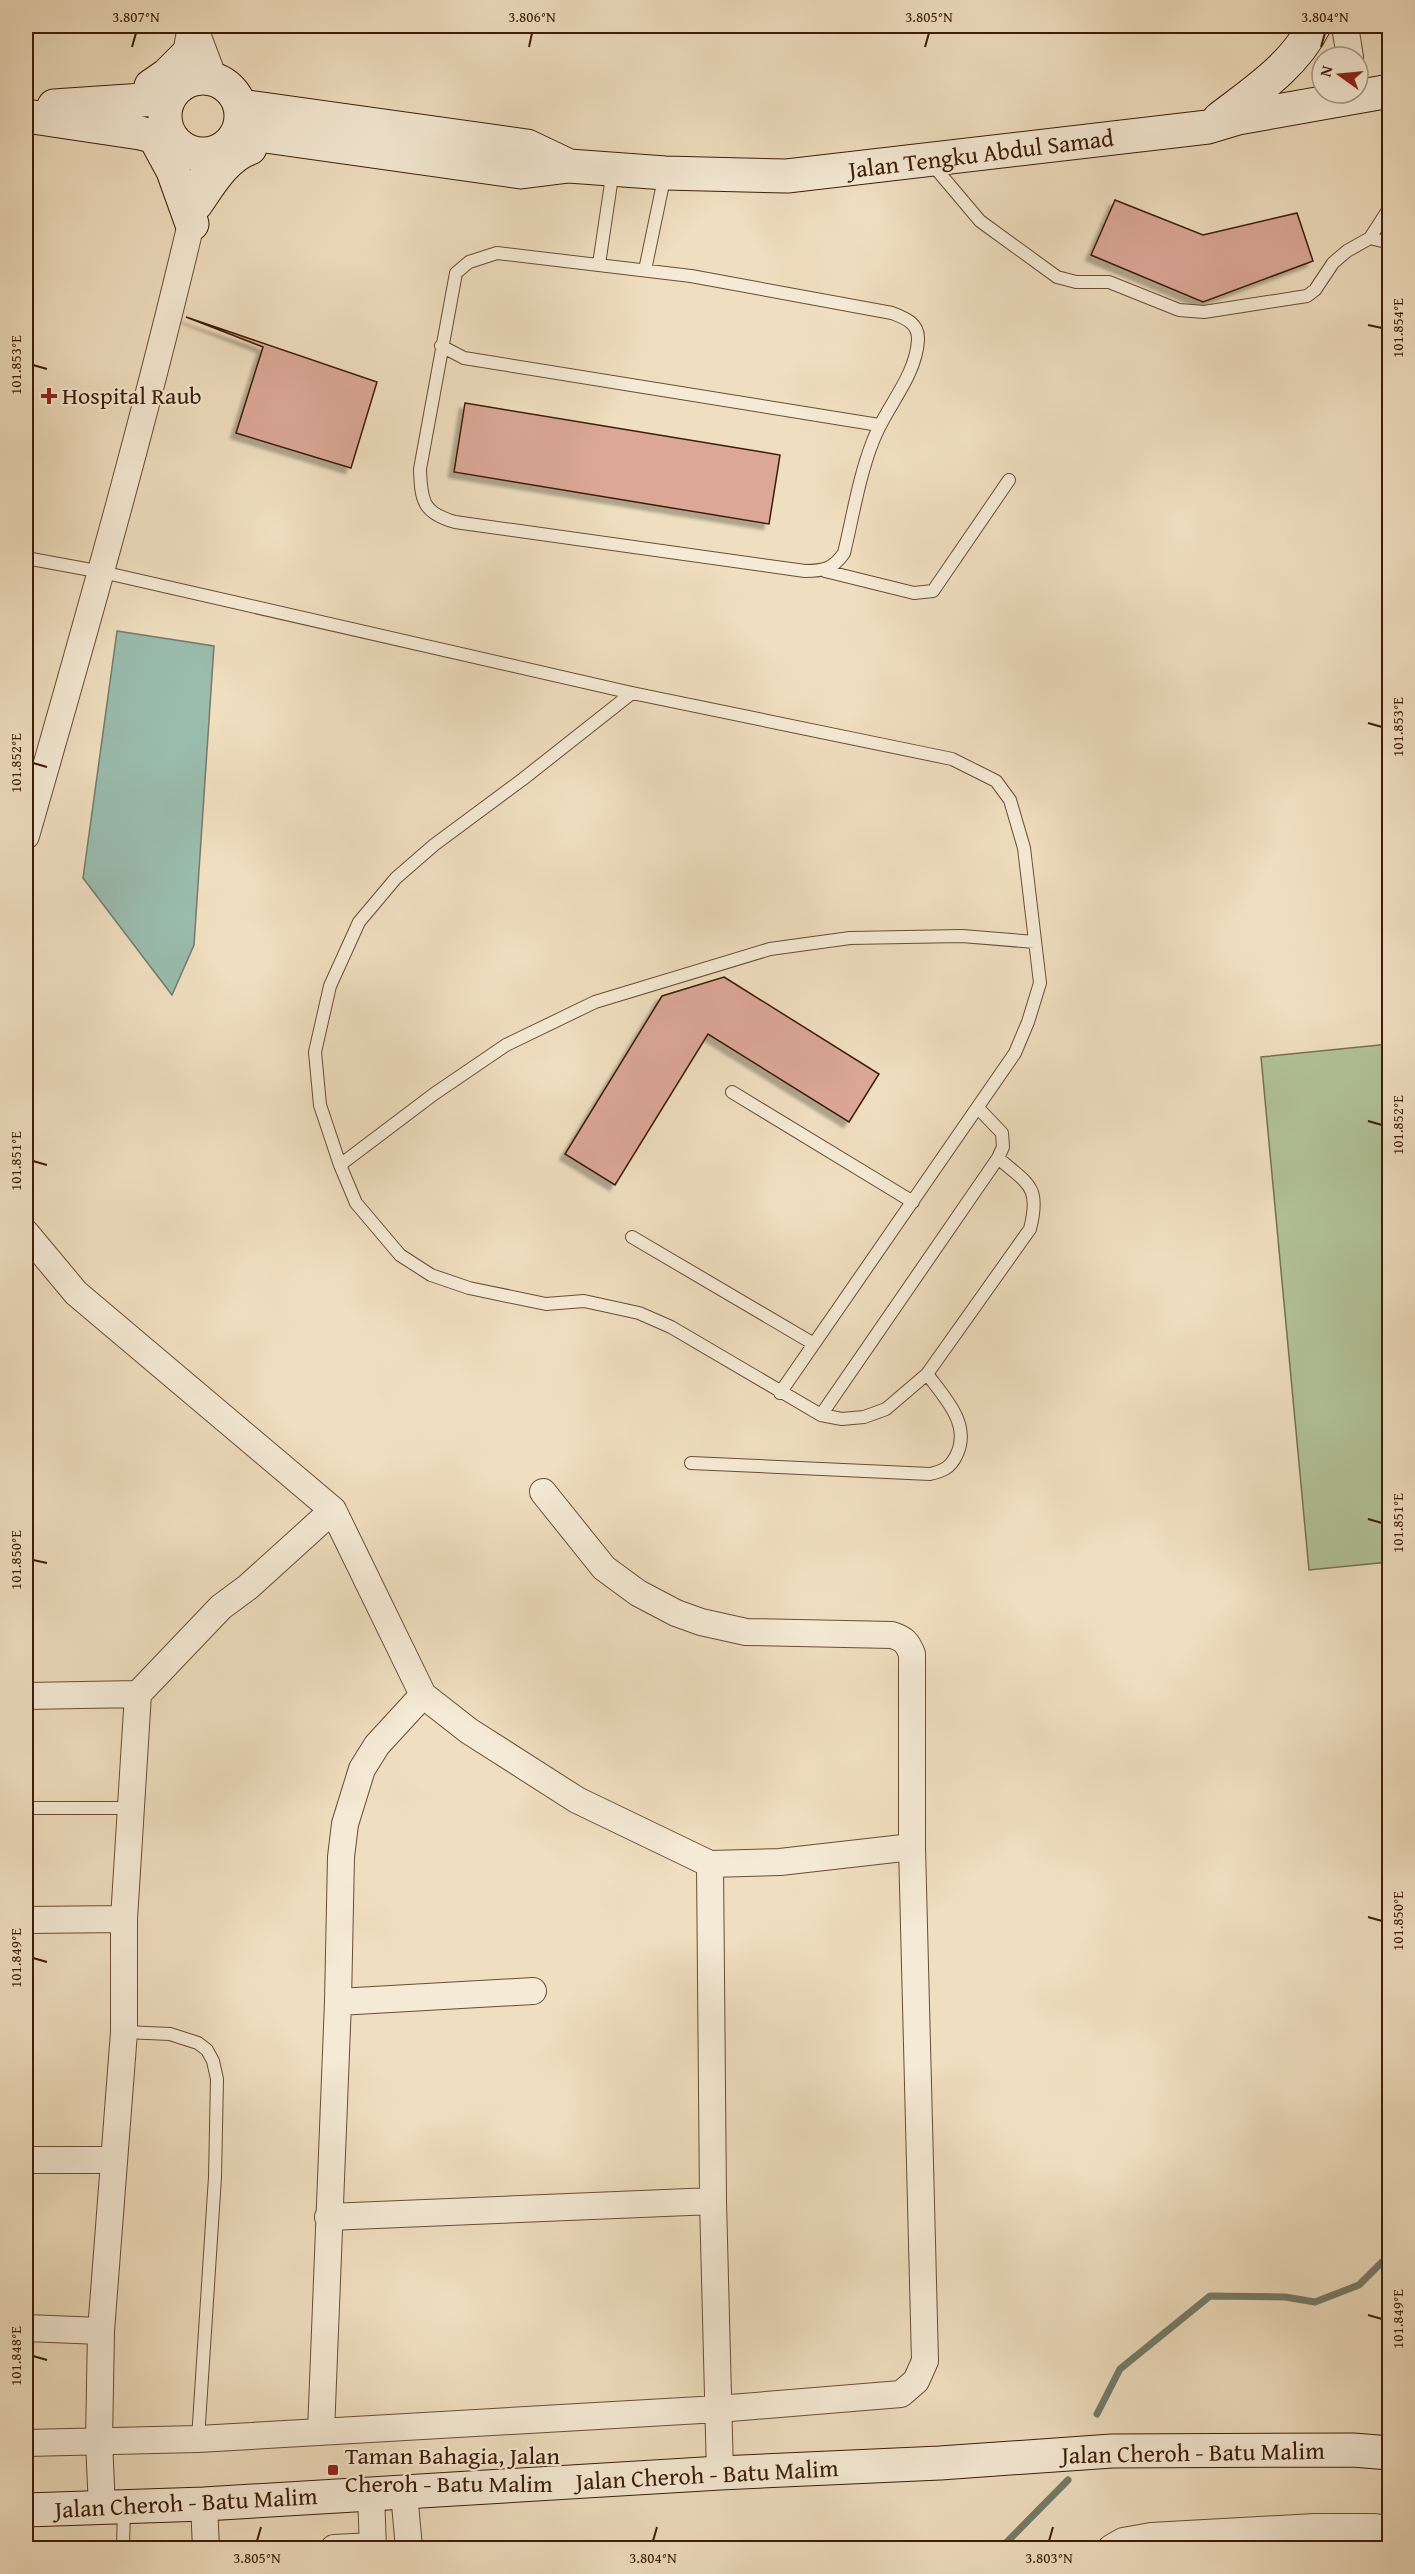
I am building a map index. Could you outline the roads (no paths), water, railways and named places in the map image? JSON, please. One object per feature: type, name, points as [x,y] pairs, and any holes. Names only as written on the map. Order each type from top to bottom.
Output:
[{"type":"street","points":[[1208,127],[1272,79],[1306,40],[1314,26]]},
{"type":"street","points":[[1346,26],[1348,45]]},
{"type":"street","points":[[191,35],[214,79]]},
{"type":"street","points":[[191,35],[175,90],[166,106],[165,118],[167,130],[182,146],[194,214]]},
{"type":"street","points":[[130,101],[167,75],[191,35]]},
{"type":"street","points":[[26,108],[158,99],[190,80],[203,77],[226,85],[235,94],[239,119],[231,143],[220,151],[182,146],[26,116]]},
{"type":"street","name":"Jalan Tengku Abdul Samad","points":[[1370,93],[1389,91]]},
{"type":"street","name":"Jalan Tengku Abdul Samad","points":[[569,166],[665,173],[788,176],[1208,127],[1238,118],[1310,104]]},
{"type":"street","points":[[239,119],[281,138],[521,172],[569,166]]},
{"type":"street","points":[[239,119],[527,146],[569,166]]},
{"type":"street","points":[[26,836],[102,572],[175,298],[194,214],[222,169],[234,158],[244,151],[281,138]]},
{"type":"street","points":[[182,146],[173,171],[194,214]]},
{"type":"street","points":[[26,1233],[76,1293],[333,1510],[423,1695],[469,1731],[578,1800],[710,1864],[780,1863],[912,1847]]},
{"type":"street","points":[[26,2443],[198,2439],[718,2409],[901,2394],[916,2381],[925,2361],[912,1847],[912,1654],[903,1639],[891,1635],[746,1632],[701,1622],[676,1612],[638,1593],[604,1568],[543,1492]]},
{"type":"street","points":[[113,2508],[99,2441],[101,2331],[124,2032],[124,1919],[138,1694],[221,1607],[248,1587],[333,1510]]},
{"type":"street","points":[[26,1696],[138,1694]]},
{"type":"street","points":[[321,2432],[338,2002],[341,1857],[345,1824],[362,1769],[377,1745],[423,1695]]},
{"type":"street","points":[[710,1864],[712,2201],[720,2473]]},
{"type":"street","points":[[26,1920],[124,1919]]},
{"type":"street","points":[[338,2002],[533,1990]]},
{"type":"street","points":[[26,2160],[113,2160]]},
{"type":"street","points":[[328,2217],[712,2201]]},
{"type":"street","points":[[26,2328],[101,2331]]},
{"type":"street","name":"Jalan Cheroh - Batu Malim","points":[[26,2510],[371,2495],[1112,2451],[1353,2450],[1389,2453]]},
{"type":"street","points":[[404,2493],[409,2548]]},
{"type":"street","points":[[334,2548],[373,2547],[371,2495]]},
{"type":"street","points":[[204,2504],[206,2548]]},
{"type":"street","points":[[1111,2548],[1123,2541],[1151,2535],[1176,2542],[1315,2527],[1376,2535]]},
{"type":"lane","points":[[928,160],[980,222],[1057,276],[1076,282],[1109,282],[1179,310],[1204,312],[1306,296],[1315,290],[1333,263],[1347,251],[1370,238],[1389,207]]},
{"type":"lane","points":[[599,264],[613,170]]},
{"type":"lane","points":[[645,270],[665,173]]},
{"type":"lane","points":[[1370,238],[1389,243]]},
{"type":"lane","points":[[825,571],[837,563],[844,553],[872,443],[879,425],[912,366],[918,339],[915,326],[910,321],[892,313],[691,276],[496,253],[469,262],[456,273],[420,469],[421,496],[426,506],[438,517],[455,522],[825,571],[914,593],[933,591],[1009,480]]},
{"type":"lane","points":[[441,346],[464,358],[879,425]]},
{"type":"lane","points":[[26,558],[102,572],[632,693],[952,759],[996,781],[1010,800],[1024,848],[1040,983],[1028,1022],[1015,1053],[780,1393]]},
{"type":"lane","points":[[632,693],[411,865],[396,878],[359,922],[330,986],[315,1052],[320,1106],[356,1203],[400,1254],[431,1275],[469,1288],[546,1304],[584,1301],[639,1313],[671,1327],[821,1416],[842,1419],[864,1417],[886,1409],[927,1374],[1030,1229],[1034,1212],[1034,1194],[1029,1185],[998,1158]]},
{"type":"lane","points":[[340,1165],[434,1094],[506,1045],[595,1002],[770,949],[850,938],[962,936],[1035,942]]},
{"type":"lane","points":[[732,1092],[913,1202]]},
{"type":"lane","points":[[821,1416],[998,1158],[1003,1146],[1002,1133],[978,1108]]},
{"type":"lane","points":[[632,1237],[814,1344]]},
{"type":"lane","points":[[691,1463],[930,1474],[944,1471],[953,1462],[960,1448],[963,1432],[956,1413],[927,1374]]},
{"type":"lane","points":[[26,1808],[131,1808]]},
{"type":"lane","points":[[124,2032],[170,2034],[198,2043],[207,2050],[213,2061],[217,2079],[215,2177],[198,2439]]},
{"type":"lane","points":[[113,2508],[123,2548]]},
{"type":"waterway","points":[[1097,2414],[1120,2369],[1210,2296],[1285,2297],[1315,2302],[1359,2285],[1390,2254]]},
{"type":"waterway","points":[[997,2548],[1003,2546],[1068,2480]]},
{"type":"place","name":"Hospital Raub","points":[[49,396]]},
{"type":"place","name":"Taman Bahagia, Jalan Cheroh - Batu Malim","points":[[333,2470]]}]
